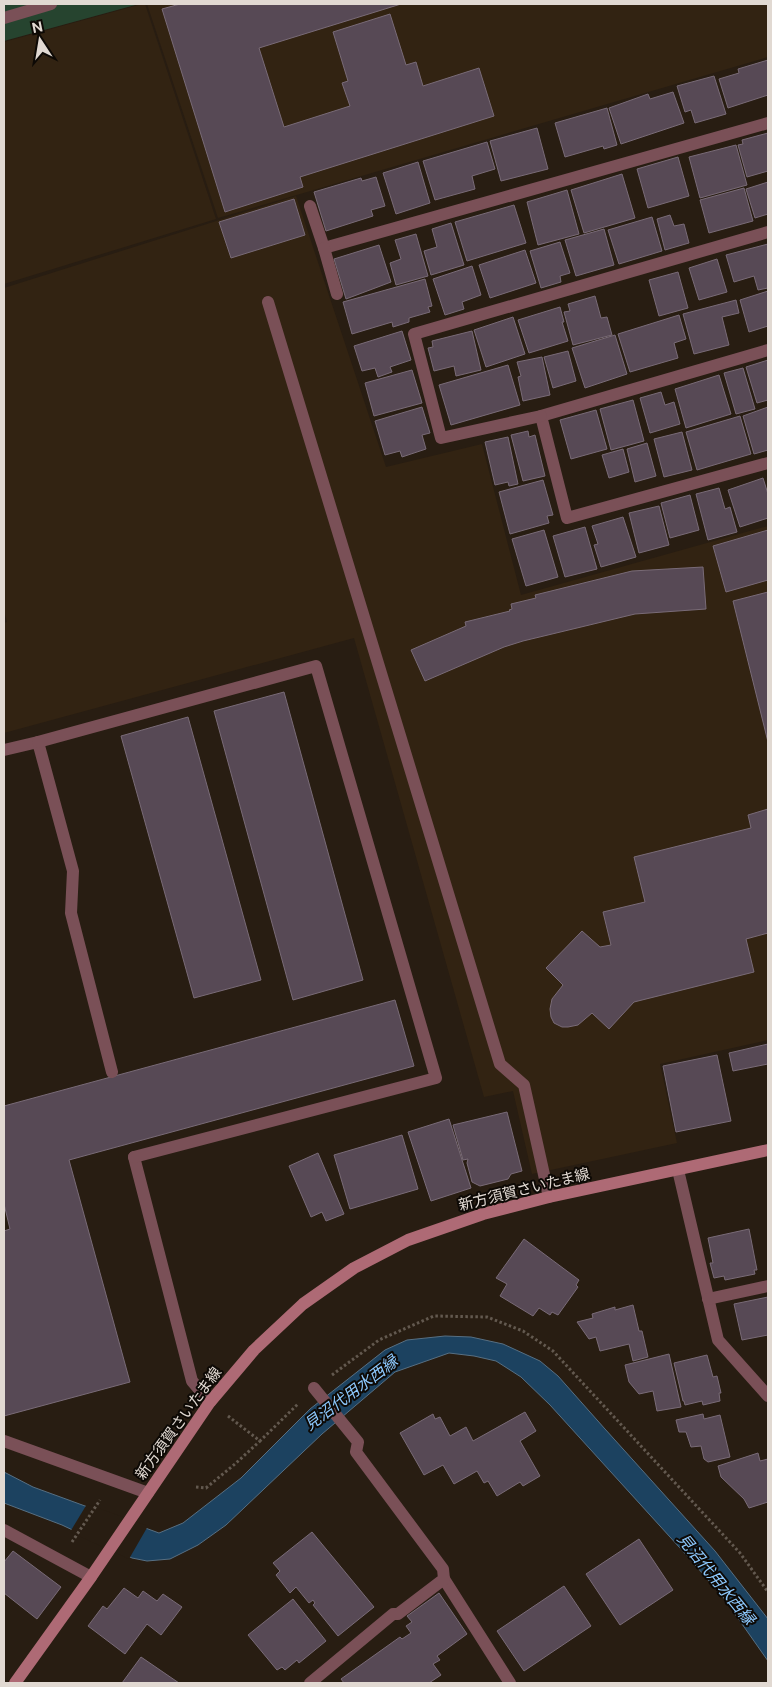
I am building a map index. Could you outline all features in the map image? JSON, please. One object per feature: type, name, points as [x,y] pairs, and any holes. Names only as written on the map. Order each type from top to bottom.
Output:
[{"type":"main road","name":"新方須賀さいたま線","points":[[15,1683],[91,1578],[210,1402],[254,1350],[303,1304],[354,1268],[408,1240],[483,1214],[549,1197],[768,1150]]},
{"type":"street","points":[[4,18],[51,4]]},
{"type":"street","points":[[324,248],[768,122]]},
{"type":"street","points":[[310,206],[337,294]]},
{"type":"street","points":[[768,232],[414,334],[441,438],[541,416],[768,350]]},
{"type":"street","points":[[268,302],[500,1064],[524,1085],[549,1197]]},
{"type":"street","points":[[541,416],[567,518],[768,463]]},
{"type":"street","points":[[4,750],[316,666],[436,1078],[134,1157],[192,1381],[210,1402]]},
{"type":"street","points":[[38,742],[73,871],[71,913],[112,1072]]},
{"type":"street","points":[[678,1170],[718,1340],[768,1396]]},
{"type":"street","points":[[708,1298],[768,1286]]},
{"type":"street","points":[[318,1392],[351,1432],[358,1442],[356,1452],[443,1569],[444,1579],[510,1683]]},
{"type":"street","points":[[4,1441],[148,1493]]},
{"type":"street","points":[[4,1530],[62,1560],[91,1578]]},
{"type":"street","points":[[310,1683],[393,1614],[398,1614],[444,1579]]},
{"type":"path","points":[[196,1487],[206,1488],[236,1464],[260,1441],[379,1340],[434,1316],[487,1317],[523,1331],[554,1351],[740,1553],[768,1592]]},
{"type":"path","points":[[210,1402],[260,1441]]},
{"type":"path","points":[[68,1549],[103,1495]]},
{"type":"shaded area","points":[[145,4],[216,219],[4,284],[4,42]]},
{"type":"shaded area","points":[[147,4],[768,4],[768,57],[218,218]]},
{"type":"shaded area","points":[[296,196],[386,467],[482,444],[521,595],[768,526],[768,1040],[660,1064],[677,1143],[532,1174],[513,1091],[484,1097],[354,638],[4,733],[4,623],[7,622],[4,611],[4,288]]},
{"type":"green space","points":[[4,4],[139,4],[4,41]]},
{"type":"water","name":"見沼代用水西縁","points":[[445,1336],[471,1337],[503,1344],[540,1361],[558,1376],[715,1551],[768,1619],[768,1661],[723,1597],[550,1405],[521,1377],[496,1361],[474,1356],[449,1353],[395,1372],[322,1434],[226,1525],[198,1545],[170,1559],[147,1561],[132,1558],[62,1525],[4,1503],[4,1472],[33,1487],[159,1533],[183,1523],[241,1478],[310,1409],[385,1350],[407,1340]]},
{"type":"pier","points":[[87,1504],[148,1526],[129,1559],[70,1532]]},
{"type":"building","points":[[180,4],[401,4],[259,48],[284,127],[350,106],[342,83],[348,81],[333,32],[390,14],[406,65],[416,62],[423,86],[479,68],[494,116],[300,177],[303,187],[225,212],[162,9]]},
{"type":"building","points":[[768,60],[768,95],[728,108],[719,79],[739,73],[738,69]]},
{"type":"building","points":[[714,76],[726,114],[695,123],[691,110],[685,112],[677,86]]},
{"type":"building","points":[[673,92],[684,123],[621,144],[609,108],[648,94],[650,99]]},
{"type":"building","points":[[607,108],[617,145],[604,149],[603,146],[565,157],[555,123]]},
{"type":"building","points":[[537,128],[548,169],[501,181],[490,141]]},
{"type":"building","points":[[768,133],[768,171],[747,177],[738,145],[743,144],[742,140]]},
{"type":"building","points":[[487,142],[495,169],[472,176],[475,189],[435,200],[423,161]]},
{"type":"building","points":[[736,145],[747,185],[700,198],[689,157]]},
{"type":"building","points":[[678,157],[689,196],[648,208],[637,169]]},
{"type":"building","points":[[418,162],[430,203],[396,214],[383,173]]},
{"type":"building","points":[[622,174],[635,218],[584,233],[571,190]]},
{"type":"building","points":[[376,177],[385,206],[371,210],[373,216],[326,231],[314,192],[361,178],[362,181]]},
{"type":"building","points":[[768,182],[768,214],[755,218],[746,189]]},
{"type":"building","points":[[744,188],[753,221],[709,233],[700,200]]},
{"type":"building","points":[[567,190],[579,234],[538,245],[527,202]]},
{"type":"building","points":[[294,199],[305,235],[231,258],[219,222]]},
{"type":"building","points":[[514,205],[526,243],[467,261],[455,222]]},
{"type":"building","points":[[670,215],[674,226],[684,224],[689,243],[665,250],[657,219]]},
{"type":"building","points":[[652,217],[662,251],[619,264],[608,230]]},
{"type":"building","points":[[451,223],[464,265],[431,275],[424,251],[437,247],[432,229]]},
{"type":"building","points":[[604,229],[614,265],[576,276],[565,240]]},
{"type":"building","points":[[416,234],[428,276],[396,285],[390,263],[401,259],[395,240]]},
{"type":"building","points":[[560,242],[570,273],[560,276],[561,282],[541,288],[530,251]]},
{"type":"building","points":[[768,244],[768,288],[758,290],[754,276],[734,282],[726,255]]},
{"type":"building","points":[[379,245],[391,282],[346,299],[334,259]]},
{"type":"building","points":[[525,250],[536,283],[490,298],[479,265]]},
{"type":"building","points":[[717,259],[727,292],[699,300],[689,268]]},
{"type":"building","points":[[472,266],[481,295],[462,302],[464,309],[445,315],[433,279]]},
{"type":"building","points":[[678,272],[688,308],[659,316],[649,280]]},
{"type":"building","points":[[425,279],[432,306],[428,307],[430,312],[409,318],[409,322],[393,327],[392,322],[352,334],[343,302]]},
{"type":"building","points":[[768,291],[768,326],[749,332],[740,300]]},
{"type":"building","points":[[595,296],[601,318],[607,317],[612,335],[573,345],[564,312],[570,311],[568,304]]},
{"type":"building","points":[[736,300],[739,313],[722,317],[729,345],[694,354],[683,314]]},
{"type":"building","points":[[560,307],[568,341],[529,353],[518,320]]},
{"type":"building","points":[[679,315],[686,339],[674,343],[678,358],[630,372],[618,334]]},
{"type":"building","points":[[513,317],[525,354],[486,367],[474,330]]},
{"type":"building","points":[[402,331],[411,360],[390,367],[392,372],[378,377],[375,368],[362,371],[354,346]]},
{"type":"building","points":[[472,331],[481,370],[456,376],[454,366],[434,371],[428,348],[433,347],[432,341]]},
{"type":"building","points":[[615,335],[627,374],[585,388],[572,348]]},
{"type":"building","points":[[568,351],[576,381],[553,388],[544,357]]},
{"type":"building","points":[[542,357],[550,395],[523,401],[518,377],[521,376],[517,362]]},
{"type":"building","points":[[768,360],[768,400],[757,403],[746,367]]},
{"type":"building","points":[[508,365],[520,405],[451,425],[439,385]]},
{"type":"building","points":[[743,368],[755,409],[736,414],[724,373]]},
{"type":"building","points":[[412,370],[422,403],[374,416],[365,383]]},
{"type":"building","points":[[719,375],[731,414],[686,428],[675,389]]},
{"type":"building","points":[[661,392],[665,405],[674,402],[680,424],[650,433],[640,398]]},
{"type":"building","points":[[633,400],[644,441],[611,450],[600,409]]},
{"type":"building","points":[[422,407],[430,433],[422,435],[426,449],[402,457],[400,451],[385,455],[375,421]]},
{"type":"building","points":[[768,407],[768,450],[754,454],[743,416]]},
{"type":"building","points":[[596,410],[607,449],[571,459],[560,420]]},
{"type":"building","points":[[740,416],[751,454],[697,470],[686,432]]},
{"type":"building","points":[[528,431],[529,437],[535,435],[545,476],[523,481],[511,435]]},
{"type":"building","points":[[682,432],[692,470],[664,477],[654,439]]},
{"type":"building","points":[[508,437],[518,484],[509,486],[508,482],[495,485],[485,442]]},
{"type":"building","points":[[647,443],[656,476],[635,482],[627,449]]},
{"type":"building","points":[[623,449],[629,472],[609,478],[602,455]]},
{"type":"building","points":[[763,478],[768,494],[768,518],[740,527],[728,490]]},
{"type":"building","points":[[543,480],[553,515],[547,516],[549,523],[510,534],[499,492]]},
{"type":"building","points":[[719,488],[725,509],[730,507],[737,532],[708,540],[696,494]]},
{"type":"building","points":[[690,495],[699,530],[670,538],[661,503]]},
{"type":"building","points":[[659,506],[669,545],[639,553],[629,513]]},
{"type":"building","points":[[623,517],[636,557],[601,567],[594,545],[598,544],[592,526]]},
{"type":"building","points":[[585,527],[597,569],[565,577],[553,536]]},
{"type":"building","points":[[544,530],[558,577],[526,586],[512,539]]},
{"type":"building","points":[[768,530],[768,580],[726,592],[713,546]]},
{"type":"building","points":[[703,567],[706,609],[635,614],[523,641],[504,647],[425,681],[411,650],[466,626],[465,622],[510,611],[512,609],[511,604],[536,598],[535,595],[632,571]]},
{"type":"building","points":[[768,592],[768,742],[733,601]]},
{"type":"building","points":[[284,692],[363,980],[293,1000],[214,711]]},
{"type":"building","points":[[188,717],[261,980],[194,998],[121,736]]},
{"type":"building","points":[[768,809],[768,933],[746,939],[754,972],[634,1002],[609,1029],[592,1013],[578,1025],[562,1027],[554,1023],[550,1009],[552,999],[563,985],[546,968],[582,931],[600,947],[611,945],[603,912],[645,902],[634,857],[751,828],[748,815]]},
{"type":"building","points":[[395,1000],[414,1066],[69,1160],[130,1382],[4,1416],[4,1231],[10,1229],[4,1204],[4,1106]]},
{"type":"building","points":[[768,1044],[768,1064],[733,1071],[729,1053]]},
{"type":"building","points":[[717,1055],[731,1121],[676,1132],[663,1066]]},
{"type":"building","points":[[507,1112],[522,1171],[511,1174],[508,1179],[480,1186],[472,1182],[467,1163],[468,1159],[463,1160],[453,1125]]},
{"type":"building","points":[[449,1119],[471,1188],[431,1201],[408,1132]]},
{"type":"building","points":[[402,1135],[418,1189],[350,1209],[334,1155]]},
{"type":"building","points":[[318,1153],[344,1214],[326,1221],[322,1212],[311,1217],[289,1166]]},
{"type":"building","points":[[749,1229],[757,1270],[754,1270],[755,1274],[725,1280],[724,1276],[714,1278],[710,1263],[713,1263],[708,1238]]},
{"type":"building","points":[[524,1239],[579,1280],[576,1285],[578,1287],[558,1315],[552,1312],[550,1315],[539,1308],[533,1316],[500,1296],[507,1284],[496,1278]]},
{"type":"building","points":[[768,1297],[768,1335],[742,1340],[734,1304]]},
{"type":"building","points":[[633,1305],[648,1357],[633,1361],[629,1344],[600,1351],[596,1337],[589,1339],[577,1322],[593,1318],[592,1314],[615,1307],[615,1310]]},
{"type":"building","points":[[669,1354],[681,1407],[657,1411],[653,1391],[639,1394],[629,1382],[625,1365]]},
{"type":"building","points":[[707,1355],[713,1377],[717,1376],[721,1393],[719,1393],[720,1401],[703,1405],[702,1401],[685,1405],[674,1363]]},
{"type":"building","points":[[525,1412],[536,1431],[520,1441],[540,1476],[523,1486],[520,1482],[497,1496],[488,1481],[484,1483],[477,1471],[454,1484],[443,1465],[424,1475],[400,1433],[433,1414],[435,1419],[440,1417],[450,1436],[466,1427],[473,1441]]},
{"type":"building","points":[[703,1414],[704,1419],[720,1415],[730,1457],[708,1462],[704,1459],[701,1446],[691,1447],[686,1432],[679,1432],[676,1420]]},
{"type":"building","points":[[758,1453],[760,1461],[768,1459],[768,1502],[749,1508],[744,1499],[721,1477],[718,1466]]},
{"type":"building","points":[[312,1532],[374,1607],[338,1636],[313,1605],[315,1603],[313,1600],[309,1603],[296,1587],[290,1593],[276,1575],[280,1571],[273,1563]]},
{"type":"building","points":[[639,1539],[673,1590],[620,1625],[586,1574]]},
{"type":"building","points":[[13,1551],[61,1587],[37,1619],[4,1593],[4,1562]]},
{"type":"building","points":[[564,1586],[591,1626],[524,1671],[497,1631]]},
{"type":"building","points":[[124,1588],[138,1598],[143,1591],[157,1601],[163,1594],[182,1607],[161,1635],[147,1624],[125,1654],[88,1626],[103,1606],[107,1609]]},
{"type":"building","points":[[439,1593],[467,1634],[437,1656],[440,1660],[433,1664],[441,1675],[429,1683],[344,1683],[341,1679],[400,1637],[402,1639],[411,1633],[406,1626],[412,1622],[407,1616]]},
{"type":"building","points":[[293,1599],[326,1641],[299,1663],[297,1660],[285,1670],[282,1667],[277,1670],[248,1635]]},
{"type":"building","points":[[141,1657],[179,1683],[122,1683]]}]
